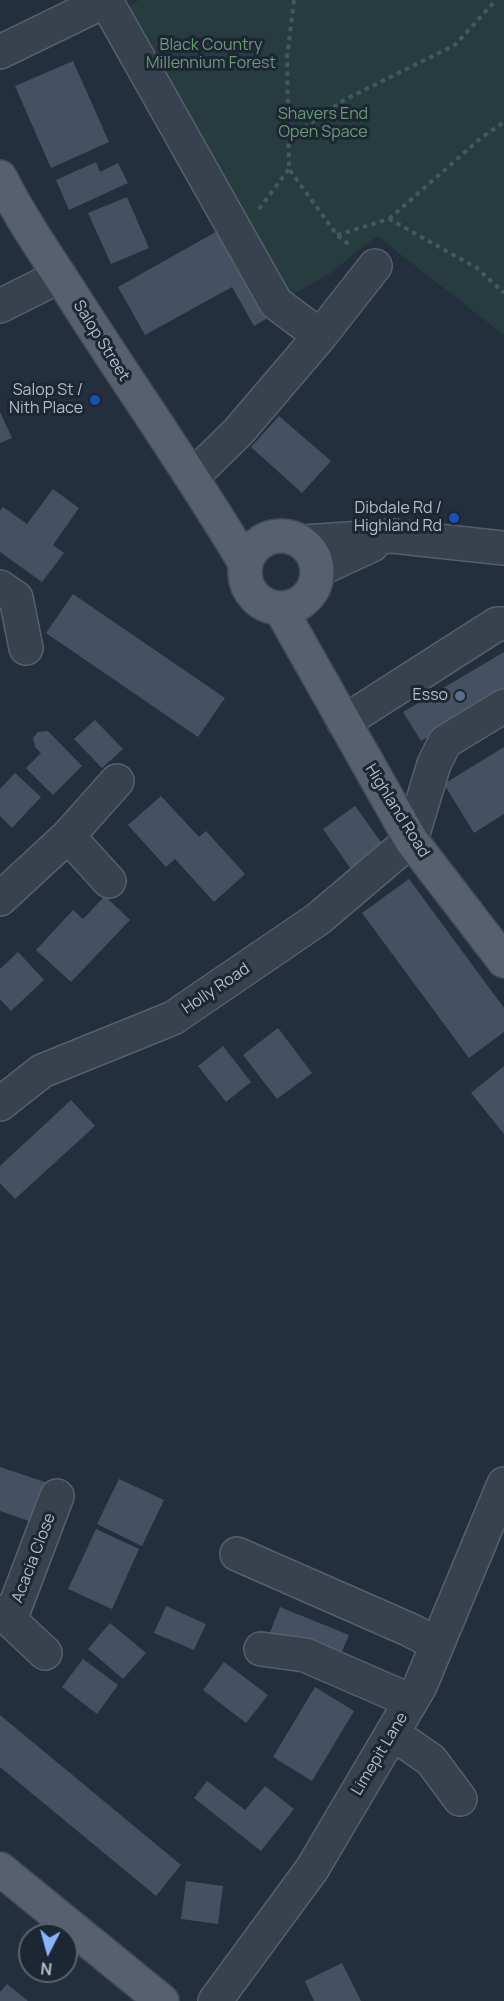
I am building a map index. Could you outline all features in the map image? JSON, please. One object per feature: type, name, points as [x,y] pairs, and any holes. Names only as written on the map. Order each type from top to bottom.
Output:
[{"type":"main road","name":"Salop Street","points":[[0,177],[131,388],[200,489],[255,552]]},
{"type":"main road","points":[[277,536],[290,536],[311,556],[317,582],[309,595],[290,606],[268,606],[251,593],[245,576],[255,552],[277,536]]},
{"type":"main road","name":"Highland Road","points":[[290,606],[304,652],[411,840],[504,961]]},
{"type":"main road","points":[[0,1869],[162,2001]]},
{"type":"street","points":[[0,52],[106,0],[276,303],[320,336]]},
{"type":"street","points":[[200,489],[238,432],[320,336],[375,266]]},
{"type":"street","points":[[0,306],[60,276]]},
{"type":"street","points":[[311,556],[392,536],[504,548]]},
{"type":"street","points":[[0,588],[16,598],[26,648]]},
{"type":"street","points":[[344,722],[497,624],[504,624]]},
{"type":"street","points":[[411,840],[434,764],[445,742],[504,706]]},
{"type":"street","points":[[0,899],[68,836],[117,781]]},
{"type":"street","points":[[68,836],[109,881]]},
{"type":"street","name":"Holly Road","points":[[0,1104],[42,1071],[173,1018],[318,920],[411,840]]},
{"type":"street","name":"Limepit Lane","points":[[215,2001],[312,1869],[420,1686],[504,1484]]},
{"type":"street","name":"Acacia Close","points":[[45,1653],[5,1616],[57,1496]]},
{"type":"street","points":[[237,1554],[437,1644]]},
{"type":"street","points":[[261,1649],[305,1655],[411,1701]]},
{"type":"street","points":[[392,1733],[431,1760],[460,1799]]},
{"type":"path","points":[[294,0],[287,58],[289,169],[337,235],[375,266]]},
{"type":"path","points":[[288,138],[344,100],[455,45],[496,0]]},
{"type":"path","points":[[337,235],[389,219],[481,138],[504,122]]},
{"type":"path","points":[[237,234],[243,230],[289,169]]},
{"type":"path","points":[[389,219],[477,268],[504,293]]},
{"type":"green space","name":"Shavers End Open Space","points":[[139,0],[504,0],[504,335],[377,236],[329,274],[285,299],[127,7]]},
{"type":"building","points":[[73,61],[109,142],[51,168],[15,86]]},
{"type":"building","points":[[96,162],[100,172],[118,163],[128,183],[69,210],[56,180]]},
{"type":"building","points":[[127,197],[149,248],[111,264],[88,213]]},
{"type":"building","points":[[221,229],[271,316],[254,326],[232,287],[145,335],[118,287]]},
{"type":"building","points":[[0,412],[12,438],[0,443]]},
{"type":"building","points":[[279,416],[331,461],[302,493],[251,447]]},
{"type":"building","points":[[53,489],[79,508],[53,545],[64,553],[42,582],[0,552],[0,511],[3,507],[27,524]]},
{"type":"building","points":[[73,594],[225,698],[198,737],[46,633]]},
{"type":"building","points":[[504,652],[504,692],[421,741],[403,712]]},
{"type":"building","points":[[95,720],[123,749],[102,768],[74,739]]},
{"type":"building","points":[[48,731],[82,766],[53,795],[26,768],[41,753],[35,747],[33,738],[38,732]]},
{"type":"building","points":[[504,747],[504,814],[474,833],[444,784]]},
{"type":"building","points":[[15,773],[41,797],[12,828],[0,816],[0,789]]},
{"type":"building","points":[[161,796],[199,837],[206,831],[245,874],[214,902],[175,859],[166,867],[128,825]]},
{"type":"building","points":[[355,806],[384,846],[351,869],[323,829]]},
{"type":"building","points":[[409,879],[504,1008],[504,1032],[469,1058],[362,913]]},
{"type":"building","points":[[105,896],[130,920],[71,982],[36,950],[73,910],[83,919]]},
{"type":"building","points":[[18,952],[44,980],[11,1011],[0,999],[0,969]]},
{"type":"building","points":[[278,1028],[312,1073],[277,1099],[243,1055]]},
{"type":"building","points":[[223,1046],[251,1082],[226,1102],[198,1066]]},
{"type":"building","points":[[504,1066],[504,1134],[471,1093]]},
{"type":"building","points":[[71,1100],[95,1126],[15,1199],[0,1183],[0,1166]]},
{"type":"building","points":[[0,1467],[51,1484],[37,1524],[0,1511]]},
{"type":"building","points":[[119,1479],[164,1500],[142,1546],[97,1524]]},
{"type":"building","points":[[96,1529],[139,1549],[112,1609],[68,1589]]},
{"type":"building","points":[[166,1606],[206,1624],[194,1650],[154,1633]]},
{"type":"building","points":[[280,1607],[349,1635],[337,1663],[269,1635]]},
{"type":"building","points":[[110,1623],[146,1653],[123,1679],[88,1649]]},
{"type":"building","points":[[83,1659],[118,1685],[97,1714],[62,1687]]},
{"type":"building","points":[[224,1662],[268,1695],[246,1723],[203,1690]]},
{"type":"building","points":[[315,1687],[354,1711],[312,1781],[273,1757]]},
{"type":"building","points":[[0,1715],[181,1865],[156,1896],[0,1767]]},
{"type":"building","points":[[207,1781],[245,1810],[265,1786],[294,1809],[261,1851],[194,1798]]},
{"type":"building","points":[[186,1881],[223,1886],[218,1924],[181,1919]]},
{"type":"building","points":[[342,1963],[361,2001],[314,2001],[305,1981]]},
{"type":"building","points":[[7,1984],[28,2001],[0,2001],[0,1992]]},
{"type":"place","name":"Salop St / Nith Place","points":[[95,400]]},
{"type":"place","name":"Dibdale Rd / Highland Rd","points":[[454,518]]},
{"type":"place","name":"Esso","points":[[460,696]]},
{"type":"park label","name":"Black Country Millennium Forest","points":[[211,55]]}]
